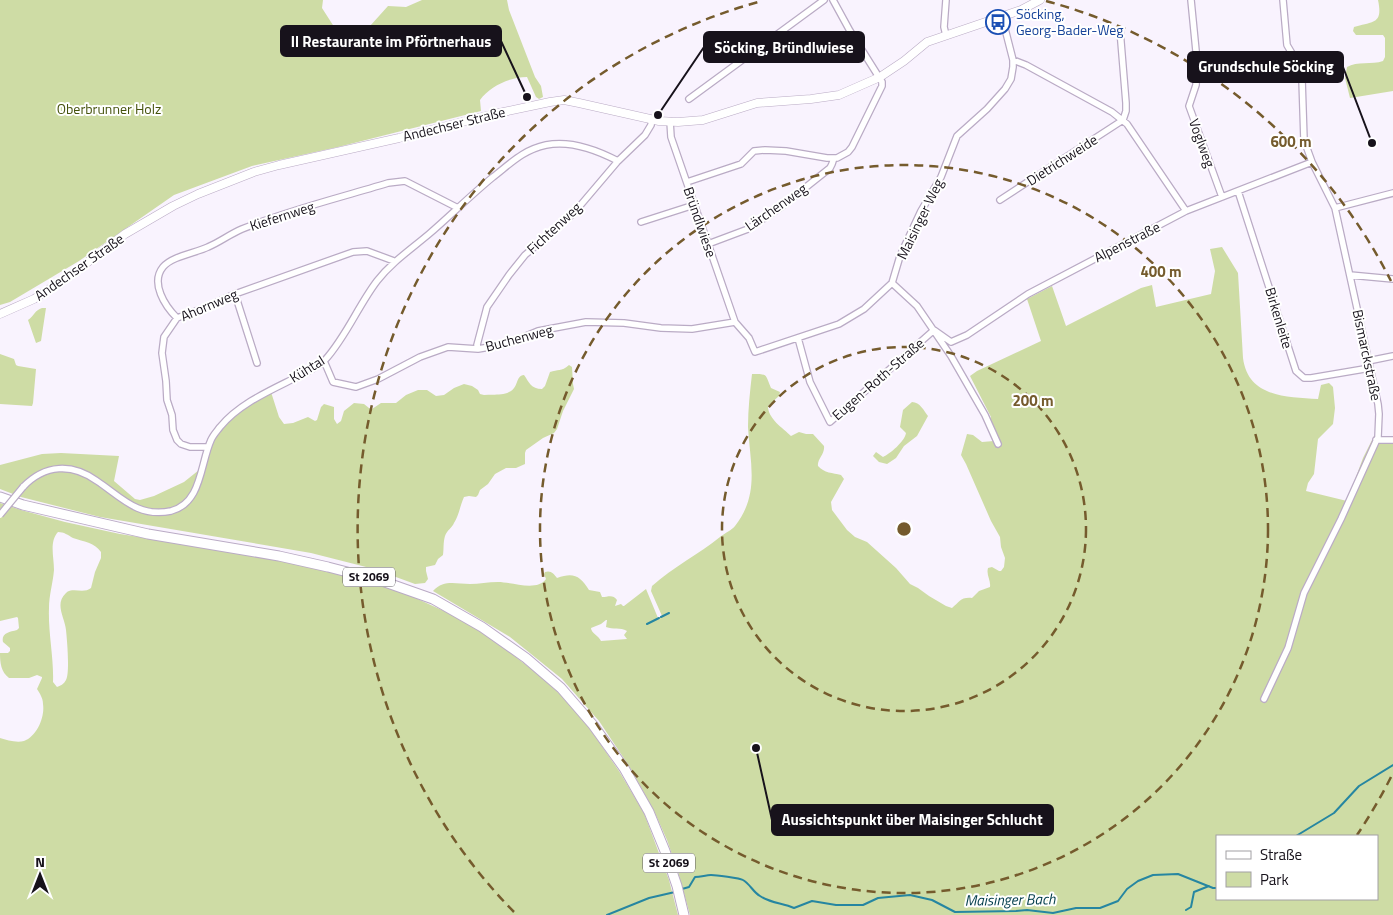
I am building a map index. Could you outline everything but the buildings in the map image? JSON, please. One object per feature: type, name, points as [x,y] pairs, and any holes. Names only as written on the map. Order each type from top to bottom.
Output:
[{"type":"main road","name":"St 2069","points":[[0,497],[23,505],[148,534],[279,556],[382,580],[433,599],[482,626],[526,658],[561,688],[593,725],[624,768],[649,812],[665,851],[677,886],[684,915]]},
{"type":"street","points":[[689,99],[824,0]]},
{"type":"street","points":[[833,0],[850,31],[880,77]]},
{"type":"street","points":[[946,0],[944,27],[946,35]]},
{"type":"street","name":"Andechser Straße","points":[[0,314],[34,299],[68,277],[125,234],[173,206],[198,194],[279,164],[399,138],[494,114],[564,100],[652,119],[678,122],[703,120],[757,103],[811,99],[839,94],[880,77],[904,61],[927,42],[1029,7],[1040,0]]},
{"type":"street","name":"Voglweg","points":[[1191,0],[1197,61],[1196,85],[1189,106],[1222,196]]},
{"type":"street","name":"Bismarckstraße","points":[[1264,699],[1288,648],[1304,593],[1379,434],[1379,409],[1335,208],[1312,162],[1304,140],[1302,79],[1297,62],[1286,42],[1283,0]]},
{"type":"street","name":"Maisinger Weg","points":[[892,283],[900,256],[941,177],[957,136],[987,109],[1005,88],[1010,79],[1013,67],[1002,17]]},
{"type":"street","points":[[1120,30],[1126,103],[1123,120]]},
{"type":"street","points":[[1012,60],[1026,65],[1112,112],[1123,120],[1186,211]]},
{"type":"street","name":"Lärchenweg","points":[[708,244],[748,229],[781,207],[830,168],[834,158],[843,155],[852,147],[882,86],[880,77]]},
{"type":"street","name":"Fichtenweg","points":[[478,349],[477,345],[487,307],[509,275],[526,255],[573,214],[618,161],[645,135],[652,119]]},
{"type":"street","name":"Dietrichweide","points":[[1000,200],[1123,120]]},
{"type":"street","name":"Bründlwiese","points":[[670,121],[671,137],[735,322]]},
{"type":"street","name":"Kühtal","points":[[0,515],[30,480],[46,471],[68,468],[92,477],[124,502],[140,509],[160,512],[179,508],[193,495],[208,447],[215,433],[234,413],[324,361],[335,348],[376,283],[394,261],[428,235],[515,158],[525,152],[547,145],[559,144],[577,146],[618,161]]},
{"type":"street","points":[[687,182],[741,164],[754,151],[786,151],[834,158]]},
{"type":"street","name":"Alpenstraße","points":[[951,342],[967,335],[1028,294],[1186,211],[1312,162]]},
{"type":"street","name":"Kiefernweg","points":[[177,318],[167,306],[159,290],[159,278],[163,266],[210,246],[242,229],[296,210],[399,181],[405,181],[458,208]]},
{"type":"street","name":"Birkenleite","points":[[1238,191],[1296,371],[1304,378],[1311,378],[1370,368]]},
{"type":"street","points":[[1335,208],[1393,193]]},
{"type":"street","points":[[641,222],[694,205]]},
{"type":"street","name":"Ahornweg","points":[[208,447],[190,447],[181,444],[174,433],[172,415],[167,400],[162,353],[163,340],[166,333],[177,318],[235,294],[356,251],[367,251],[394,261]]},
{"type":"street","points":[[1350,275],[1393,279]]},
{"type":"street","points":[[735,322],[749,338],[755,352],[838,324],[864,309],[892,283],[917,306],[934,330],[973,393],[988,420],[998,444]]},
{"type":"street","points":[[235,294],[257,363]]},
{"type":"street","name":"Buchenweg","points":[[324,361],[332,382],[356,387],[378,379],[420,357],[448,347],[478,349],[507,344],[538,331],[586,322],[624,323],[661,328],[692,329],[735,322]]},
{"type":"street","name":"Eugen-Roth-Straße","points":[[798,338],[810,382],[830,422],[934,330],[951,342]]},
{"type":"street","points":[[1368,361],[1393,356]]},
{"type":"street","points":[[1376,440],[1393,440]]},
{"type":"green space","name":"Oberbrunner Holz","points":[[0,0],[323,0],[322,8],[338,33],[354,35],[370,26],[388,6],[406,7],[422,0],[507,0],[509,10],[535,77],[541,86],[543,97],[539,99],[536,97],[527,77],[521,77],[501,83],[489,90],[480,100],[481,111],[338,147],[252,166],[174,195],[79,261],[10,302],[0,305]]},
{"type":"green space","points":[[1378,0],[1393,0],[1393,91],[1350,98],[1345,78],[1347,67],[1355,64],[1383,61],[1385,57],[1385,38],[1383,35],[1356,35],[1353,31],[1354,27],[1372,22],[1378,18]]},
{"type":"green space","points":[[1222,247],[1238,273],[1243,358],[1246,371],[1252,381],[1260,388],[1270,392],[1293,397],[1318,399],[1321,385],[1329,383],[1333,387],[1335,408],[1333,424],[1318,439],[1314,474],[1308,483],[1306,491],[1347,501],[1363,458],[1374,436],[1393,436],[1393,915],[690,915],[667,840],[654,811],[629,766],[599,721],[562,679],[510,637],[433,591],[441,585],[450,583],[498,582],[531,586],[542,583],[546,579],[545,572],[549,572],[557,578],[568,575],[576,576],[583,581],[589,590],[600,592],[602,597],[614,597],[617,600],[615,606],[621,604],[624,606],[646,589],[658,618],[662,616],[651,591],[652,586],[734,527],[743,514],[748,502],[752,478],[748,427],[749,407],[752,374],[757,374],[765,376],[771,388],[780,392],[779,396],[768,406],[773,419],[791,436],[799,432],[813,434],[824,446],[818,466],[826,471],[841,475],[844,479],[831,502],[832,510],[847,530],[855,537],[867,542],[896,568],[910,584],[952,608],[963,599],[972,598],[979,591],[990,587],[988,568],[992,567],[1001,571],[1004,567],[1005,558],[1000,537],[961,455],[967,434],[973,435],[982,442],[994,441],[988,422],[991,417],[970,376],[1041,341],[1027,299],[1052,286],[1066,326],[1141,288],[1152,285],[1156,307],[1211,294],[1215,271],[1210,249]],"holes":[[[607,620],[606,627],[627,631],[624,635],[627,639],[601,641],[591,628]]]},
{"type":"green space","points":[[42,308],[46,308],[41,341],[36,343],[28,320]]},
{"type":"green space","points":[[0,354],[14,359],[18,366],[36,369],[32,406],[0,404]]},
{"type":"green space","points":[[569,365],[572,367],[574,389],[563,411],[557,429],[554,433],[526,450],[525,464],[516,468],[506,468],[495,474],[476,497],[464,497],[456,520],[445,536],[443,555],[435,565],[426,567],[428,579],[425,583],[415,584],[374,569],[311,553],[100,517],[21,497],[0,489],[0,465],[42,454],[119,456],[114,481],[135,499],[140,500],[154,496],[184,482],[204,466],[213,439],[235,413],[271,392],[279,417],[284,424],[293,423],[308,417],[315,421],[317,420],[321,407],[324,404],[334,407],[334,419],[337,424],[341,421],[344,411],[354,403],[364,404],[372,409],[381,403],[396,403],[406,395],[418,390],[427,390],[436,396],[444,395],[464,384],[472,386],[480,394],[503,394],[512,390],[519,378],[524,375],[529,383],[538,389],[542,389],[550,372],[562,370]]},
{"type":"green space","points":[[912,402],[920,405],[928,416],[917,436],[904,446],[896,458],[887,464],[879,462],[873,456],[876,452],[883,457],[903,440],[906,433],[900,427],[903,410]]},
{"type":"green space","points":[[0,503],[65,522],[120,534],[276,559],[374,582],[411,596],[485,633],[539,675],[562,696],[588,726],[619,771],[644,813],[669,880],[678,915],[0,915],[0,738],[18,742],[29,739],[39,726],[43,715],[43,702],[37,689],[42,677],[37,675],[29,678],[9,678],[6,676],[1,664],[0,653],[8,653],[10,648],[3,642],[3,637],[6,633],[19,628],[18,618],[0,621]],"holes":[[[58,532],[95,546],[101,552],[101,558],[91,588],[88,590],[69,591],[61,602],[60,606],[66,630],[68,670],[65,681],[57,687],[53,682],[49,608],[54,570],[53,545]]]},
{"type":"waterway","points":[[661,617],[669,613]]},
{"type":"waterway","points":[[647,624],[659,618]]},
{"type":"waterway","name":"Maisinger Bach","points":[[1298,835],[1334,813],[1359,786],[1393,765]]},
{"type":"waterway","name":"Maisinger Bach","points":[[682,889],[689,887],[695,877],[713,875],[743,880],[764,898],[794,908],[812,901],[836,905],[863,905],[878,898],[910,895],[932,900],[955,912],[1027,910],[1053,913],[1076,908],[1100,908],[1118,901],[1127,889],[1138,881],[1153,875],[1178,874],[1216,888]]},
{"type":"waterway","points":[[1186,910],[1191,907],[1194,892],[1209,886]]},
{"type":"waterway","name":"Maisinger Bach","points":[[607,915],[649,898],[675,892]]},
{"type":"place","name":"Söcking, Georg-Bader-Weg","points":[[998,22]]},
{"type":"place","name":"Il Restaurante im Pförtnerhaus","points":[[527,97]]},
{"type":"place","name":"Söcking, Bründlwiese","points":[[658,115]]},
{"type":"place","name":"Grundschule Söcking","points":[[1372,143]]},
{"type":"place","name":"Aussichtspunkt über Maisinger Schlucht","points":[[756,748]]}]
